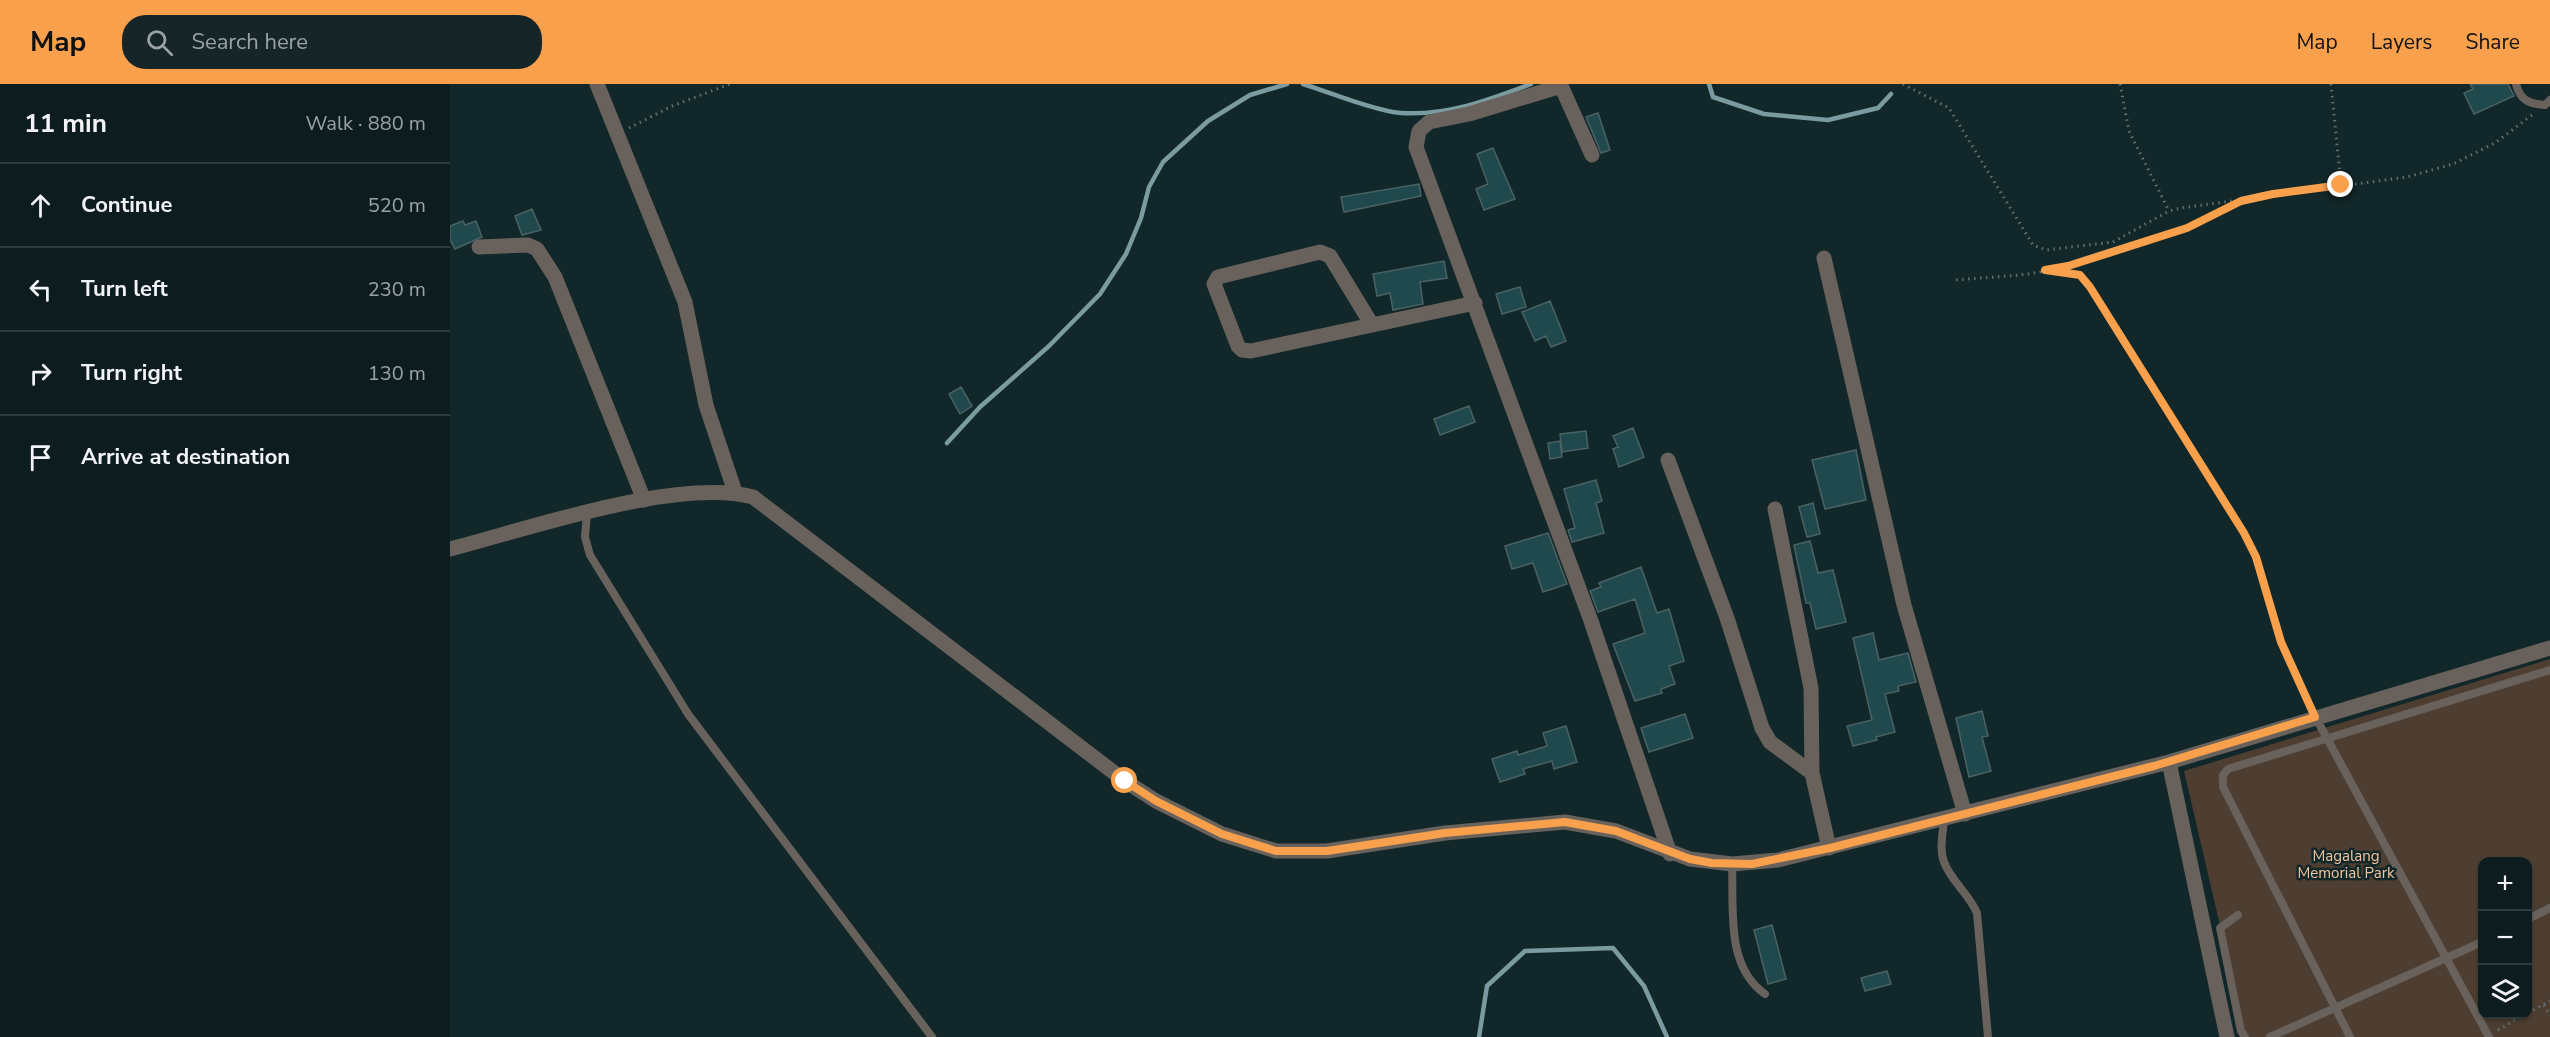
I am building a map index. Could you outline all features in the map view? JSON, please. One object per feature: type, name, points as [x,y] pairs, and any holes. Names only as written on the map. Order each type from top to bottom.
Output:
[{"type":"street","points":[[597,84],[685,302],[706,405],[735,492]]},
{"type":"street","points":[[1592,155],[1562,88],[1558,87],[1469,114],[1429,122],[1419,130],[1416,147],[1591,621],[1670,854]]},
{"type":"street","points":[[479,247],[528,245],[537,249],[555,277],[644,500]]},
{"type":"street","points":[[1372,325],[1330,256],[1320,252],[1218,277],[1214,284],[1238,346],[1246,352],[1475,303]]},
{"type":"street","points":[[1824,258],[1904,605],[1965,814]]},
{"type":"street","points":[[1668,460],[1727,618],[1762,728],[1770,742],[1812,773]]},
{"type":"street","points":[[450,549],[644,500],[693,493],[735,492],[753,497],[1125,781],[1156,801],[1249,845],[1276,851],[1327,851],[1445,833],[1565,822],[1616,831],[1670,854],[1690,859],[1732,864],[1778,860],[2169,762],[2550,648]]},
{"type":"street","points":[[1776,509],[1811,688],[1812,773],[1830,848]]},
{"type":"street","points":[[2169,762],[2227,1037]]},
{"type":"lane","points":[[2516,84],[2521,97],[2528,102],[2548,103]]},
{"type":"lane","points":[[587,513],[585,537],[590,555],[688,714],[932,1037]]},
{"type":"lane","points":[[2350,1037],[2223,787],[2223,775],[2228,769],[2327,737],[2550,670]]},
{"type":"lane","points":[[2315,717],[2489,1036]]},
{"type":"lane","points":[[1944,819],[1942,848],[1944,862],[1969,896],[1977,913],[1988,1037]]},
{"type":"lane","points":[[1732,864],[1738,955],[1751,984],[1765,994]]},
{"type":"lane","points":[[2532,917],[2550,908]]},
{"type":"lane","points":[[2238,915],[2220,928],[2241,1031],[2245,1037]]},
{"type":"lane","points":[[2270,1037],[2478,944]]},
{"type":"path","points":[[616,132],[730,84]]},
{"type":"path","points":[[1903,84],[1949,108],[2033,245],[2046,250],[2113,242],[2169,211],[2273,194],[2407,177],[2453,164],[2495,143],[2548,103]]},
{"type":"path","points":[[2120,84],[2129,131],[2169,211]]},
{"type":"path","points":[[2331,84],[2341,185]]},
{"type":"path","points":[[1956,280],[2068,266],[2187,228],[2241,201]]},
{"type":"path","points":[[2045,270],[2080,275],[2090,287],[2244,533],[2256,557],[2281,642],[2315,717]]},
{"type":"path","points":[[2532,1011],[2550,1001]]},
{"type":"path","points":[[2544,1005],[2550,1016]]},
{"type":"path","points":[[2489,1036],[2518,1019]]},
{"type":"green space","name":"Magalang Memorial Park","points":[[2550,659],[2550,1037],[2246,1037],[2184,771]]},
{"type":"building","points":[[2470,84],[2508,84],[2514,96],[2474,114],[2464,93],[2473,89]]},
{"type":"building","points":[[1598,113],[1610,150],[1601,153],[1586,117]]},
{"type":"building","points":[[1493,148],[1515,199],[1484,210],[1476,189],[1488,184],[1477,154]]},
{"type":"building","points":[[1419,184],[1421,196],[1344,212],[1341,197]]},
{"type":"building","points":[[532,209],[541,230],[522,235],[515,216]]},
{"type":"building","points":[[463,221],[465,225],[476,221],[482,237],[455,249],[450,240],[450,226]]},
{"type":"building","points":[[1444,261],[1447,278],[1420,282],[1423,304],[1393,310],[1390,293],[1377,296],[1373,274]]},
{"type":"building","points":[[1520,287],[1526,307],[1502,314],[1496,294]]},
{"type":"building","points":[[1550,301],[1566,341],[1551,347],[1546,336],[1535,341],[1522,312]]},
{"type":"building","points":[[961,387],[972,406],[960,414],[949,394]]},
{"type":"building","points":[[1469,406],[1475,422],[1440,435],[1434,419]]},
{"type":"building","points":[[1633,428],[1644,457],[1619,467],[1613,449],[1618,447],[1613,436]]},
{"type":"building","points":[[1586,431],[1588,448],[1562,452],[1560,434]]},
{"type":"building","points":[[1560,441],[1562,457],[1550,459],[1548,443]]},
{"type":"building","points":[[1856,450],[1866,500],[1825,509],[1812,460]]},
{"type":"building","points":[[1596,480],[1602,501],[1596,503],[1604,533],[1572,542],[1568,530],[1575,528],[1564,489]]},
{"type":"building","points":[[1813,503],[1820,534],[1807,537],[1799,507]]},
{"type":"building","points":[[1548,533],[1567,584],[1543,592],[1533,563],[1512,569],[1505,546]]},
{"type":"building","points":[[1810,541],[1818,573],[1833,570],[1846,622],[1816,629],[1810,603],[1806,603],[1794,545]]},
{"type":"building","points":[[1641,567],[1657,613],[1669,609],[1684,661],[1669,666],[1675,684],[1661,689],[1662,693],[1635,701],[1613,644],[1645,633],[1635,599],[1598,612],[1590,591],[1601,587],[1599,583]]},
{"type":"building","points":[[1873,633],[1879,660],[1908,653],[1916,682],[1898,686],[1899,691],[1885,694],[1895,732],[1876,737],[1877,740],[1853,746],[1847,726],[1872,720],[1853,638]]},
{"type":"building","points":[[1982,711],[1988,736],[1982,737],[1991,771],[1969,777],[1956,718]]},
{"type":"building","points":[[1685,714],[1693,738],[1649,752],[1641,728]]},
{"type":"building","points":[[1566,726],[1577,762],[1554,769],[1552,761],[1523,769],[1525,774],[1500,782],[1492,759],[1517,751],[1518,755],[1547,746],[1543,733]]},
{"type":"building","points":[[1772,925],[1786,979],[1768,984],[1754,930]]},
{"type":"building","points":[[1887,971],[1891,984],[1865,991],[1861,978]]},
{"type":"waterway","points":[[947,443],[980,407],[1049,346],[1100,294],[1126,254],[1141,218],[1149,187],[1163,162],[1208,121],[1250,95],[1287,84]]},
{"type":"waterway","points":[[1303,84],[1379,109],[1401,113],[1435,112],[1468,106],[1531,84]]},
{"type":"waterway","points":[[1709,84],[1713,97],[1764,114],[1828,120],[1878,108],[1891,94]]},
{"type":"waterway","points":[[1479,1037],[1487,986],[1525,951],[1613,948],[1644,986],[1667,1037]]},
{"type":"route","points":[[1125,781],[1189,819],[1249,845],[1276,851],[1303,853],[1327,851],[1445,833],[1565,822],[1616,831],[1670,854],[1690,859],[1712,863],[1752,864],[1830,848],[2154,766],[2315,717],[2281,642],[2256,557],[2244,533],[2090,287],[2080,275],[2045,270],[2068,266],[2187,228],[2241,201],[2273,194],[2341,185]]}]
